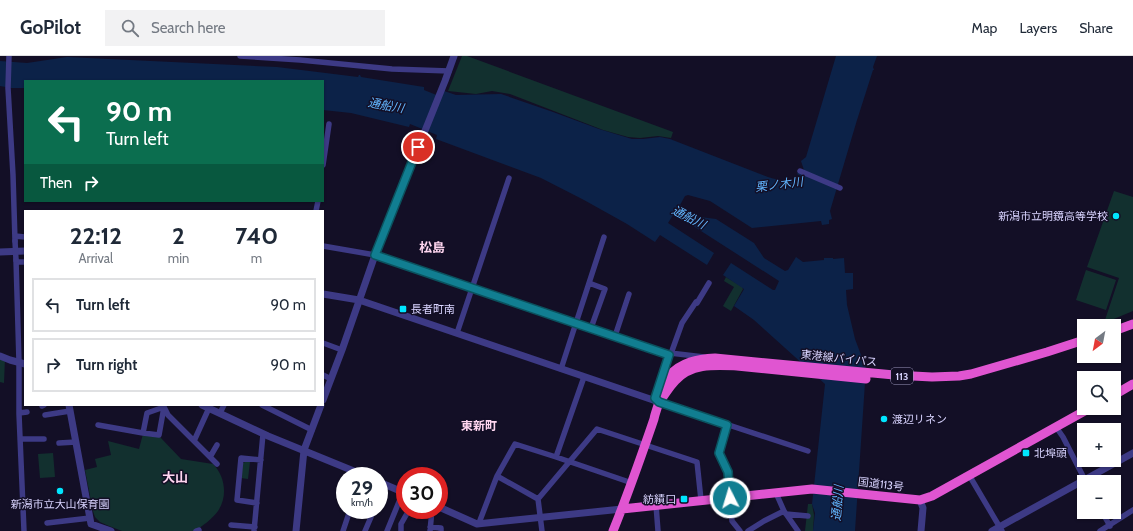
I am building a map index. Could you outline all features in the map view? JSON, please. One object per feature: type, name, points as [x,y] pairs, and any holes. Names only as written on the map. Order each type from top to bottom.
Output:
[{"type":"highway","points":[[1121,328],[1133,324]]},
{"type":"highway","points":[[1121,333],[1133,329]]},
{"type":"highway","name":"東港線バイパス","points":[[622,509],[659,402],[681,375],[696,368],[716,362],[922,377],[947,377],[971,374],[1077,342]]},
{"type":"highway","name":"東港線バイパス","points":[[716,362],[891,381],[936,383],[961,381],[974,378],[1077,347]]},
{"type":"highway","points":[[1121,390],[1133,384]]},
{"type":"highway","name":"国道113号","points":[[622,509],[812,489],[920,500],[932,496],[1078,415]]},
{"type":"highway","name":"113","points":[[613,531],[622,509]]},
{"type":"street","points":[[240,56],[392,69],[449,71]]},
{"type":"street","points":[[324,397],[375,255],[454,56]]},
{"type":"street","points":[[9,57],[8,88],[22,363],[19,413],[24,531]]},
{"type":"street","points":[[324,158],[329,124]]},
{"type":"street","points":[[800,171],[840,188]]},
{"type":"street","points":[[457,333],[508,178]]},
{"type":"street","points":[[15,238],[24,237]]},
{"type":"street","points":[[561,369],[604,237]]},
{"type":"street","points":[[324,246],[375,255],[670,354],[716,362]]},
{"type":"street","points":[[0,252],[24,251]]},
{"type":"street","points":[[16,261],[24,262]]},
{"type":"street","points":[[589,283],[605,288],[591,328]]},
{"type":"street","points":[[659,402],[655,398],[682,323],[696,302],[697,303],[709,283]]},
{"type":"street","points":[[324,294],[359,300],[584,377],[808,451]]},
{"type":"street","points":[[615,336],[629,294]]},
{"type":"street","points":[[324,343],[342,350]]},
{"type":"street","points":[[0,356],[22,363]]},
{"type":"street","points":[[324,375],[331,378]]},
{"type":"street","points":[[556,456],[584,377]]},
{"type":"street","points":[[143,433],[147,413],[164,406]]},
{"type":"street","points":[[98,425],[158,435],[164,406]]},
{"type":"street","points":[[164,406],[168,415],[217,464]]},
{"type":"street","points":[[220,414],[224,406]]},
{"type":"street","points":[[264,406],[312,430]]},
{"type":"street","points":[[296,531],[304,450],[321,406]]},
{"type":"street","points":[[194,441],[205,407],[263,434],[344,467]]},
{"type":"street","points":[[45,415],[69,408],[91,524]]},
{"type":"street","points":[[19,413],[27,412]]},
{"type":"street","points":[[727,425],[719,453],[728,472],[732,521],[740,531]]},
{"type":"street","points":[[1056,428],[1063,437],[1083,475]]},
{"type":"street","points":[[542,531],[538,499],[597,429],[697,462],[701,500]]},
{"type":"street","points":[[231,525],[255,529],[263,434]]},
{"type":"street","points":[[20,439],[44,439]]},
{"type":"street","points":[[59,443],[76,442]]},
{"type":"street","points":[[477,526],[497,476],[515,444],[556,456],[632,483]]},
{"type":"street","points":[[210,457],[217,445]]},
{"type":"street","points":[[1096,475],[1133,454]]},
{"type":"street","points":[[257,503],[237,500],[241,458],[261,460]]},
{"type":"street","points":[[969,475],[1000,529]]},
{"type":"street","points":[[497,476],[538,499]]},
{"type":"street","points":[[992,531],[1000,529],[1077,486]]},
{"type":"street","points":[[776,493],[785,513],[798,531]]},
{"type":"street","points":[[920,500],[923,508],[921,531]]},
{"type":"street","points":[[656,505],[658,531]]},
{"type":"street","points":[[448,512],[477,526],[540,517],[622,509]]},
{"type":"street","points":[[387,531],[396,510]]},
{"type":"street","points":[[1100,531],[1133,510]]},
{"type":"street","points":[[748,531],[764,521],[785,513],[808,516]]},
{"type":"street","points":[[343,531],[346,519]]},
{"type":"street","points":[[365,531],[370,519]]},
{"type":"street","points":[[401,531],[401,524],[404,519]]},
{"type":"street","points":[[431,519],[430,529],[441,528],[441,531]]},
{"type":"street","points":[[1106,519],[1110,526]]},
{"type":"street","points":[[47,523],[91,524],[111,531]]},
{"type":"green space","points":[[462,56],[467,56],[673,132],[671,138],[658,136],[640,138],[628,137],[603,130],[510,94],[492,91],[476,94],[448,91]]},
{"type":"green space","points":[[1114,191],[1133,197],[1133,311],[1114,319],[1105,319],[1119,278],[1087,267]]},
{"type":"green space","points":[[1086,270],[1116,280],[1106,310],[1076,300]]},
{"type":"green space","points":[[726,277],[743,289],[731,311],[723,306],[734,287],[724,281]]},
{"type":"green space","points":[[0,356],[5,358],[4,383],[0,382]]},
{"type":"green space","points":[[143,434],[160,437],[181,459],[213,464],[220,474],[224,486],[221,505],[210,520],[194,531],[122,531],[100,522],[95,517],[85,470],[97,467],[95,459],[111,455],[108,441],[139,449]]},
{"type":"green space","points":[[53,453],[55,477],[40,478],[38,454]]},
{"type":"green space","points":[[250,462],[248,479],[241,478],[243,463]]},
{"type":"green space","points":[[808,504],[812,504],[814,515],[813,531],[805,531]]},
{"type":"water","points":[[836,56],[877,56],[830,211],[832,219],[829,220],[829,224],[822,225],[821,221],[752,228],[710,201],[688,195],[685,196],[680,205],[700,217],[716,219],[754,243],[764,258],[785,271],[788,270],[796,257],[803,262],[824,260],[824,258],[844,258],[845,273],[853,273],[853,289],[846,290],[847,305],[855,339],[866,368],[855,531],[813,531],[815,513],[812,504],[825,384],[754,320],[734,306],[744,289],[723,275],[731,263],[773,290],[775,290],[779,281],[676,215],[673,215],[668,223],[714,253],[707,265],[660,235],[655,242],[627,224],[541,178],[436,139],[437,135],[410,124],[409,127],[351,113],[324,110],[324,80],[24,80],[24,88],[11,88],[0,86],[0,61],[27,63],[67,57],[277,67],[358,77],[360,75],[361,77],[424,87],[424,90],[439,96],[441,90],[456,95],[501,94],[599,129],[632,139],[660,137],[670,139],[768,177],[781,180],[798,179],[802,177],[797,174],[800,169],[804,170],[801,161],[806,157]]},
{"type":"place","name":"新潟市立明鏡高等学校","points":[[1116,216]]},
{"type":"place","name":"長者町南","points":[[403,309]]},
{"type":"place","name":"渡辺リネン","points":[[884,419]]},
{"type":"place","name":"北埠頭","points":[[1026,453]]},
{"type":"place","name":"新潟市立大山保育園","points":[[60,491]]},
{"type":"place","name":"紡績口","points":[[684,499]]},
{"type":"district","name":"松島","points":[[432,247]]},
{"type":"district","name":"東新町","points":[[479,425]]},
{"type":"district","name":"大山","points":[[175,477]]},
{"type":"route","points":[[418,147],[375,255],[669,355],[655,398],[659,402],[727,425],[719,453],[728,472],[730,498]]},
{"type":"water label","name":"通船川","points":[[386,105]]},
{"type":"water label","name":"栗ノ木川","points":[[779,184]]},
{"type":"water label","name":"通船川","points":[[689,217]]},
{"type":"water label","name":"通船川","points":[[837,503]]}]
